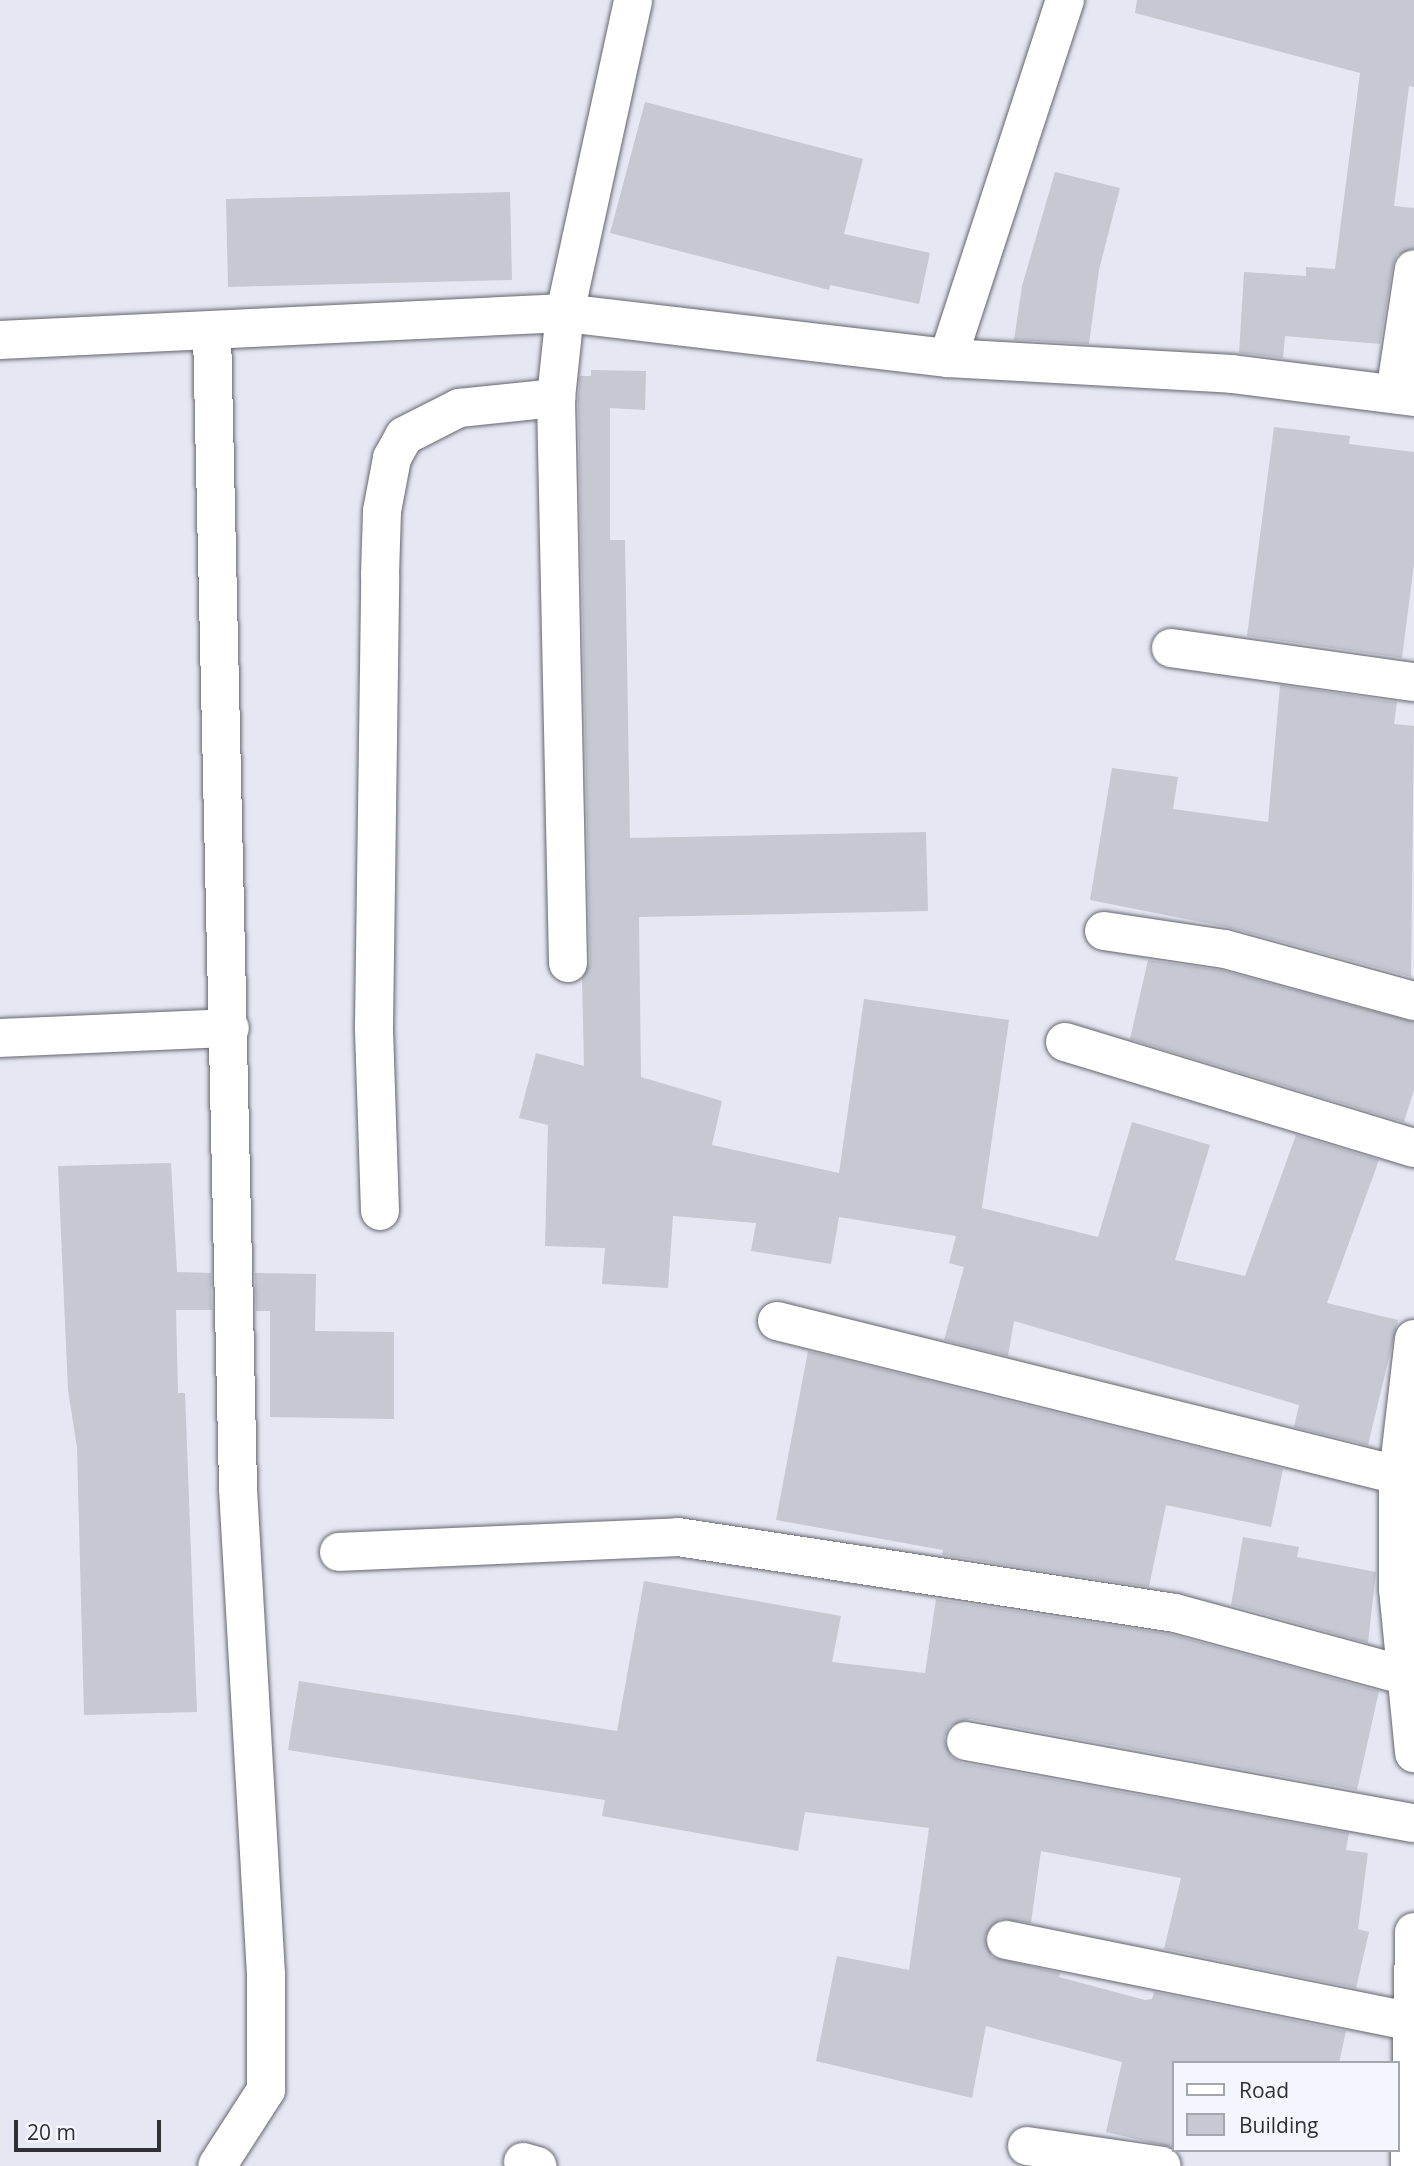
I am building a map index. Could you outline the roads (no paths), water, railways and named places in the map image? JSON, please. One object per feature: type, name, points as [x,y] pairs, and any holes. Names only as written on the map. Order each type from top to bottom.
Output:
[{"type":"street","points":[[568,963],[556,398],[565,313],[633,0]]},
{"type":"street","points":[[948,358],[1065,0]]},
{"type":"street","points":[[0,340],[212,332],[565,313],[948,358],[1232,374],[1404,396],[1414,270]]},
{"type":"street","points":[[212,332],[230,1028],[237,1489],[266,1974],[266,2090],[217,2166]]},
{"type":"street","points":[[380,1211],[374,1026],[380,575],[382,511],[392,458],[404,436],[459,408],[556,398]]},
{"type":"street","points":[[1171,648],[1414,682]]},
{"type":"street","points":[[1104,931],[1225,949],[1414,1001]]},
{"type":"street","points":[[0,1038],[230,1028]]},
{"type":"street","points":[[1065,1041],[1414,1148]]},
{"type":"street","points":[[777,1321],[1398,1475]]},
{"type":"street","points":[[1414,1339],[1398,1475],[1406,1592],[1407,1676],[1414,1753]]},
{"type":"street","points":[[339,1552],[678,1537],[1175,1613],[1407,1676]]},
{"type":"street","points":[[965,1741],[1414,1823]]},
{"type":"street","points":[[1410,2166],[1414,1932]]},
{"type":"street","points":[[1006,1940],[1411,2021]]},
{"type":"street","points":[[1027,2146],[1163,2166]]}]
